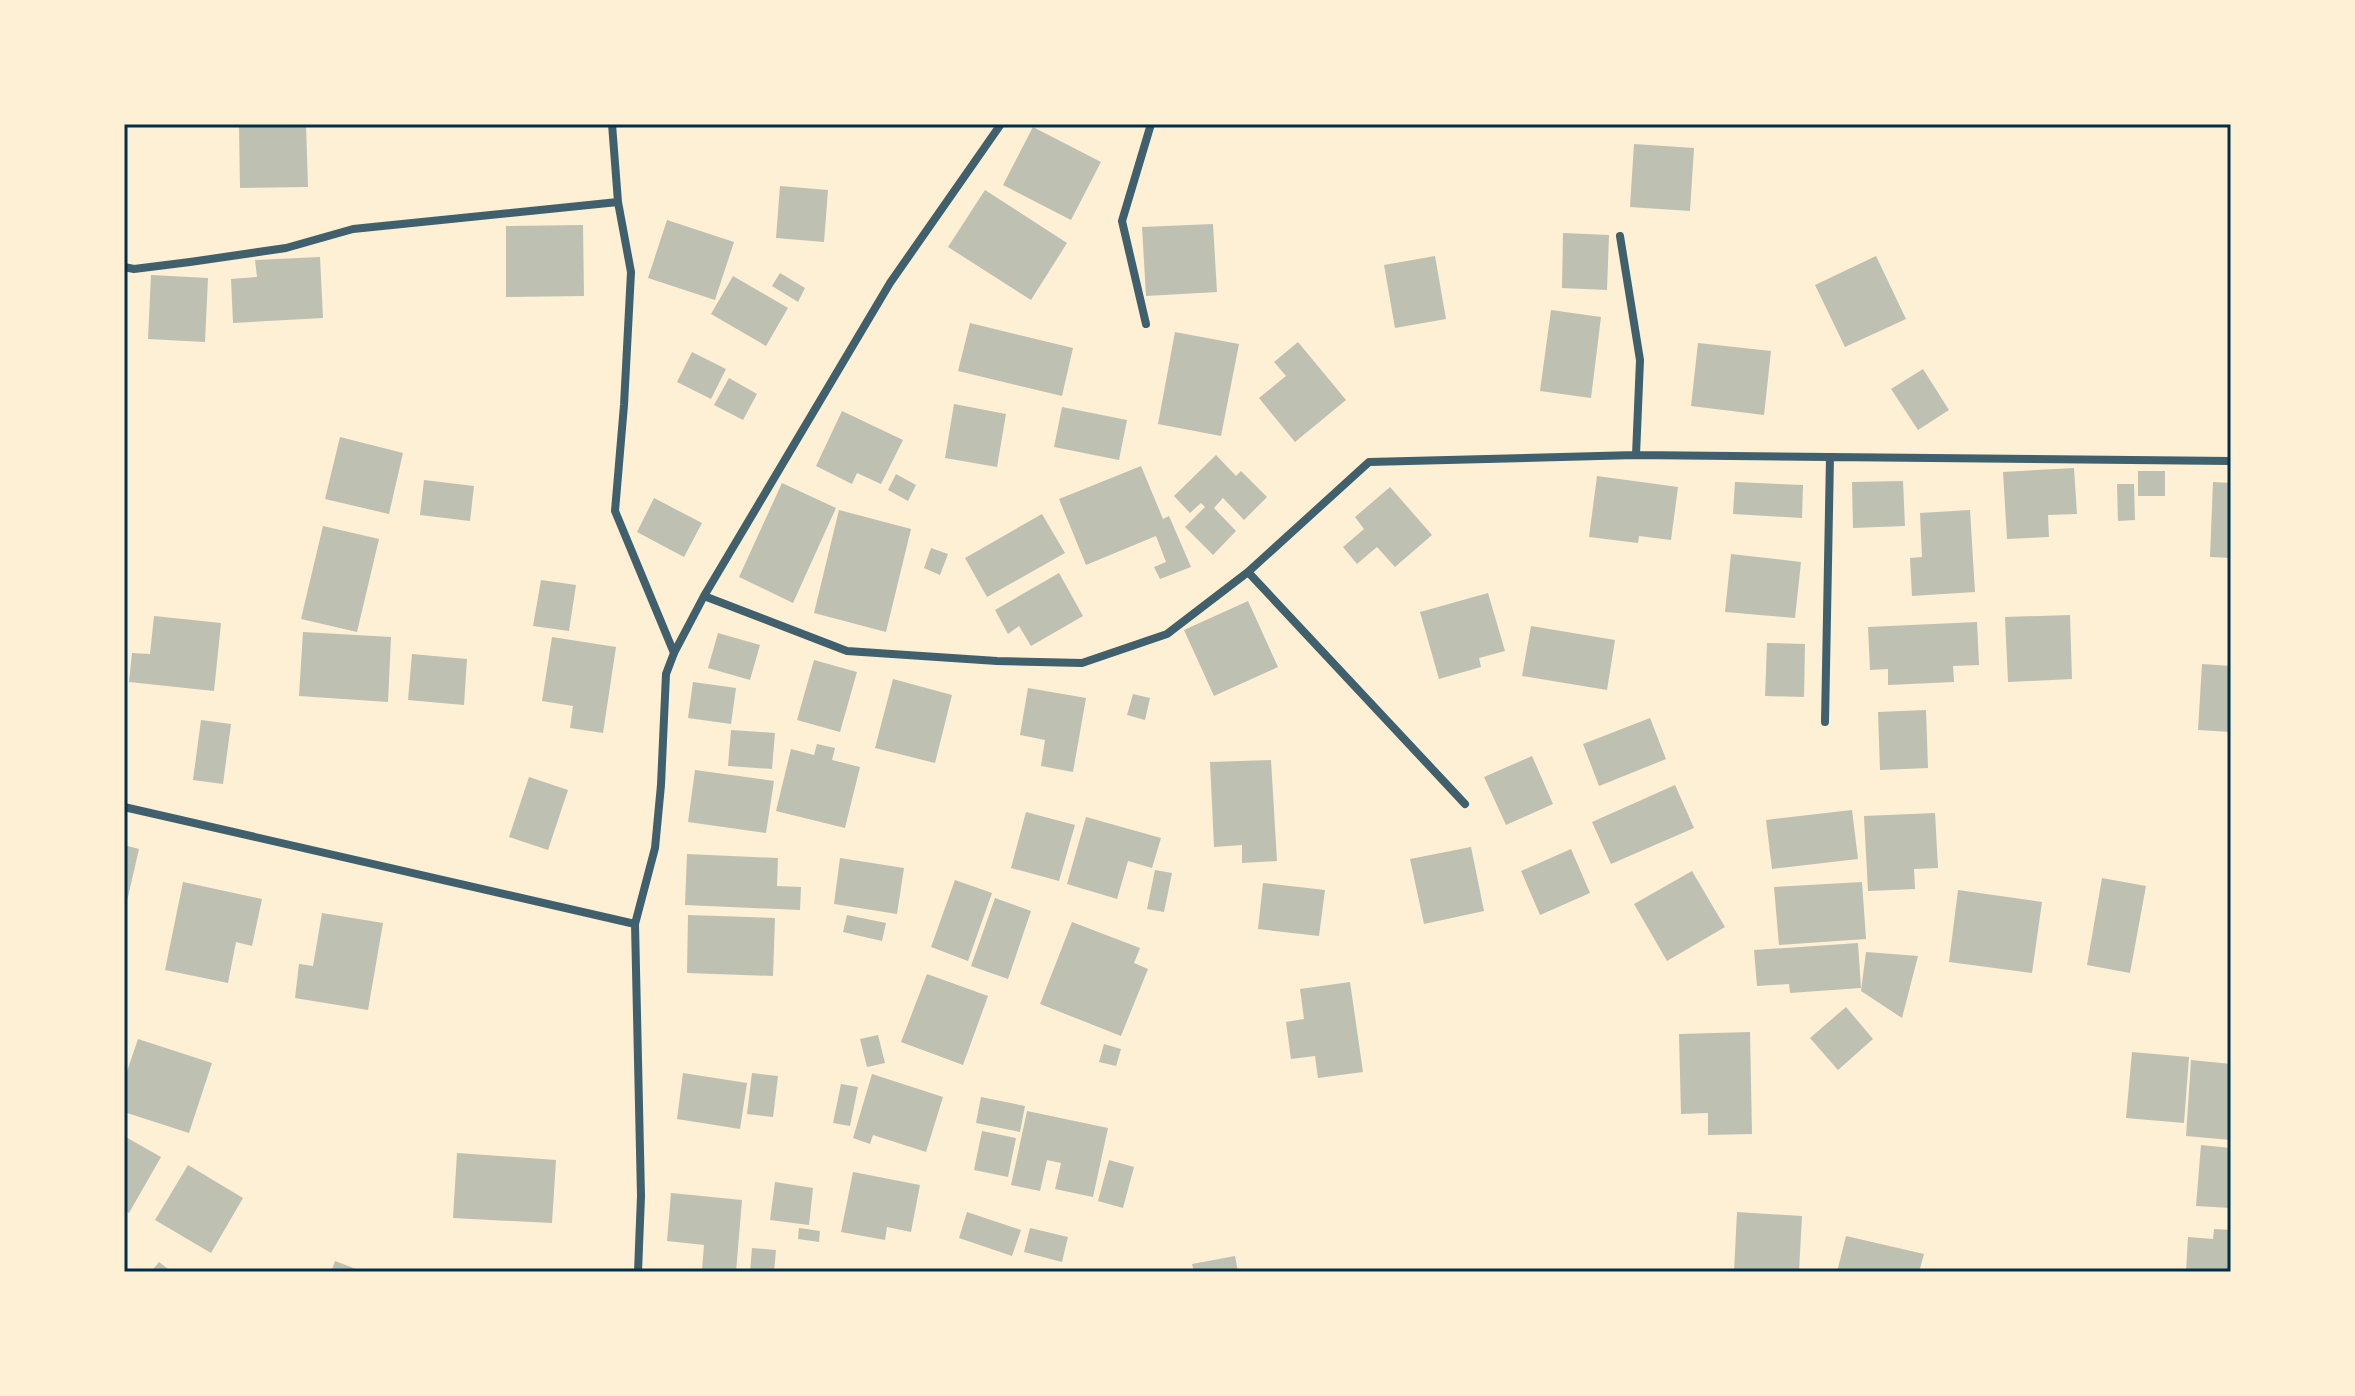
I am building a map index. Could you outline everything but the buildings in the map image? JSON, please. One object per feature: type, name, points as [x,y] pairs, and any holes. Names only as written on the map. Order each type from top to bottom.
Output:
[{"type":"street","points":[[612,124],[618,202],[631,272],[615,511],[674,653]]},
{"type":"street","points":[[638,1272],[641,1196],[635,924],[655,848],[666,674],[704,596],[890,283],[1001,124]]},
{"type":"street","points":[[1146,324],[1122,221],[1151,124]]},
{"type":"street","points":[[124,267],[134,269],[286,248],[353,229],[618,202]]},
{"type":"street","points":[[1620,236],[1640,360],[1636,455]]},
{"type":"street","points":[[704,596],[847,651],[1082,663],[1167,634],[1248,572],[1369,462],[1636,455],[2231,461]]},
{"type":"street","points":[[1825,722],[1830,457]]},
{"type":"street","points":[[1248,572],[1465,804]]},
{"type":"street","points":[[124,807],[635,924]]}]
